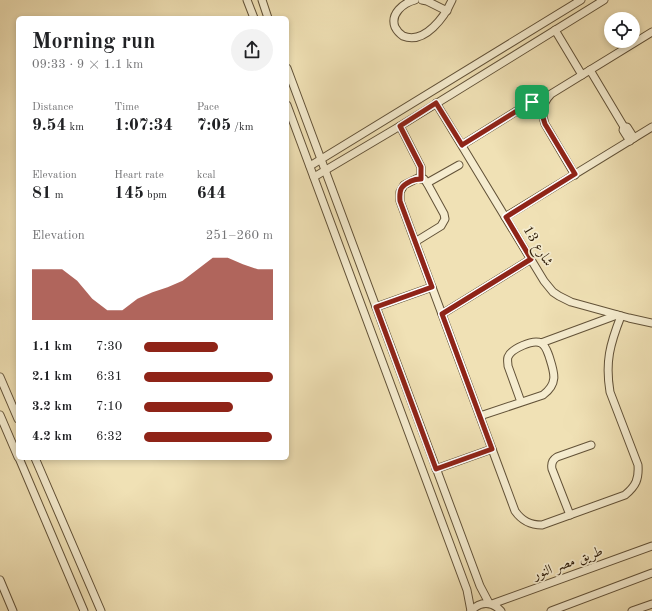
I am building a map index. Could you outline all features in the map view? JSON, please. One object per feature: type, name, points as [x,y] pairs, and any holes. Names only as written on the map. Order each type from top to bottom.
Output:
[{"type":"street","points":[[247,0],[253,16]]},
{"type":"street","points":[[262,0],[267,16]]},
{"type":"street","points":[[414,0],[400,7],[394,17],[396,29],[399,34],[404,36],[417,36],[429,31],[447,11],[452,0]]},
{"type":"street","points":[[422,0],[447,11]]},
{"type":"street","points":[[310,166],[582,0]]},
{"type":"street","points":[[314,177],[400,126],[604,0]]},
{"type":"street","points":[[555,30],[582,75]]},
{"type":"street","points":[[575,174],[545,124],[542,110],[544,103],[551,94],[652,32]]},
{"type":"street","points":[[590,70],[624,127],[627,127],[632,139]]},
{"type":"street","points":[[289,73],[480,586],[491,604],[501,611]]},
{"type":"street","points":[[462,145],[532,102],[539,101],[544,103]]},
{"type":"street","name":"شارع 13","points":[[436,103],[548,287],[559,296],[571,302],[652,323]]},
{"type":"street","points":[[289,111],[467,590],[471,611]]},
{"type":"street","points":[[400,126],[421,167],[424,181],[444,214],[445,219],[442,226],[415,242]]},
{"type":"street","points":[[506,217],[652,127]]},
{"type":"street","points":[[470,158],[459,162],[459,165],[424,181],[415,179],[404,185],[400,192],[400,201],[515,511],[523,521],[529,524],[542,525],[625,495],[630,491],[637,479],[638,465],[610,392],[608,380],[608,357],[619,315]]},
{"type":"street","points":[[442,314],[531,259]]},
{"type":"street","points":[[376,307],[432,287]]},
{"type":"street","points":[[521,402],[508,366],[508,357],[514,350],[533,342],[541,343],[619,315]]},
{"type":"street","points":[[480,416],[543,395],[548,391],[554,382],[554,371],[546,348],[541,343]]},
{"type":"street","points":[[0,377],[16,413]]},
{"type":"street","points":[[0,415],[16,452]]},
{"type":"street","points":[[570,515],[552,469],[552,463],[554,459],[591,445]]},
{"type":"street","points":[[436,469],[492,449]]},
{"type":"street","points":[[19,460],[84,611]]},
{"type":"street","points":[[36,460],[101,611]]},
{"type":"street","name":"طريق مصر النور","points":[[471,611],[482,603],[491,604],[652,546]]},
{"type":"street","points":[[551,611],[652,573]]},
{"type":"street","points":[[0,580],[13,611]]},
{"type":"street","points":[[467,590],[473,590],[480,586]]},
{"type":"street","points":[[632,611],[652,604]]},
{"type":"route","points":[[539,101],[544,103],[542,110],[545,124],[575,174],[506,217],[531,259],[442,314],[492,449],[436,469],[376,307],[432,287],[400,201],[401,188],[415,179],[421,179],[422,171],[420,164],[400,126],[436,103],[462,145],[532,102],[539,101]]}]
